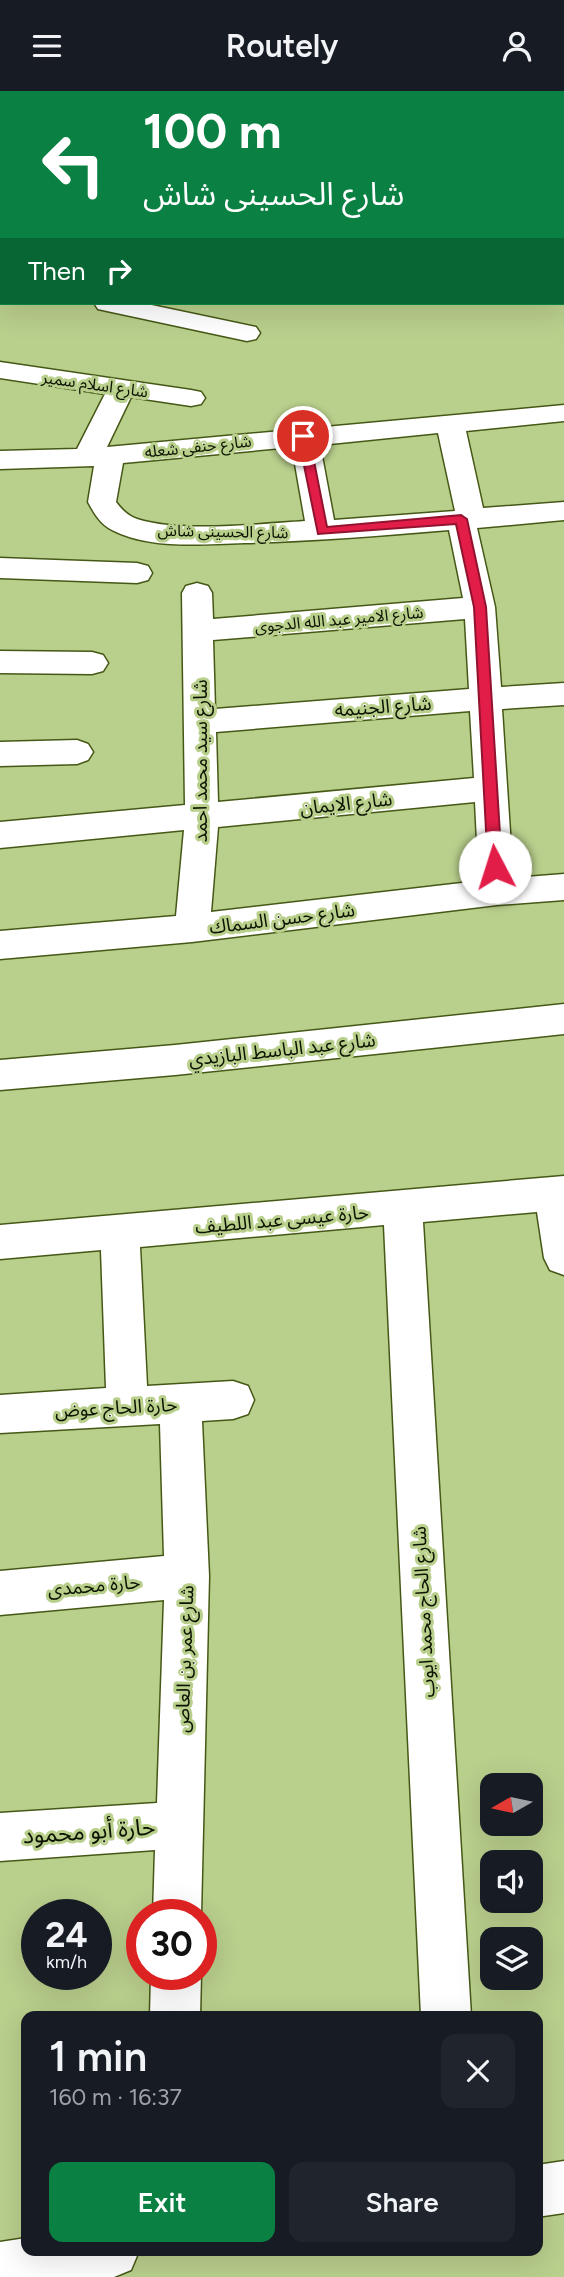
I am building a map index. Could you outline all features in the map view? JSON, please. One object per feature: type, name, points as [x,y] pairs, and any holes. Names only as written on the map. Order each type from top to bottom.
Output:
[{"type":"street","points":[[127,305],[215,314],[247,333]]},
{"type":"street","name":"شارع اسلام سمير","points":[[0,370],[191,398]]},
{"type":"street","points":[[99,456],[122,388]]},
{"type":"street","name":"شارع حنفى شعله","points":[[0,460],[99,456],[564,413]]},
{"type":"street","points":[[450,422],[480,607],[489,789],[498,892]]},
{"type":"street","points":[[303,436],[322,532]]},
{"type":"street","name":"شارع الحسينى شاش","points":[[99,456],[102,502],[110,515],[125,526],[147,530],[219,534],[322,532],[564,511]]},
{"type":"street","points":[[0,568],[137,573]]},
{"type":"street","name":"شارع سيد محمد احمد","points":[[192,929],[202,817],[202,722],[197,593]]},
{"type":"street","name":"شارع الامير عبد الله الدجوى","points":[[199,631],[480,607]]},
{"type":"street","points":[[0,662],[92,663]]},
{"type":"street","name":"شارع الجنيمه","points":[[202,722],[564,694]]},
{"type":"street","points":[[0,754],[77,752]]},
{"type":"street","name":"شارع الايمان","points":[[0,835],[489,789]]},
{"type":"street","name":"شارع حسن السماك","points":[[0,945],[192,929],[498,892],[564,887]]},
{"type":"street","name":"شارع عبد الباسط البازيدي","points":[[0,1075],[175,1060],[564,1019]]},
{"type":"street","points":[[558,1194],[564,1258]]},
{"type":"street","name":"حارة عيسى عبد اللطيف","points":[[0,1242],[558,1194]]},
{"type":"street","name":"شارع الحاج محمد ايوب","points":[[403,1209],[446,2011]]},
{"type":"street","points":[[120,1232],[127,1407]]},
{"type":"street","name":"حارة الحاج عوض","points":[[0,1414],[233,1400]]},
{"type":"street","name":"شارع عمر بن العاص","points":[[177,1899],[187,1576],[180,1403]]},
{"type":"street","name":"حارة محمدى","points":[[0,1593],[187,1576]]},
{"type":"street","name":"حارة أبو محمود","points":[[0,1837],[178,1825]]},
{"type":"street","points":[[175,2011],[176,1990]]},
{"type":"street","points":[[543,2190],[564,2187]]},
{"type":"street","points":[[0,2269],[81,2256]]},
{"type":"route","points":[[303,436],[322,532],[461,519],[480,607],[495,867]]}]
